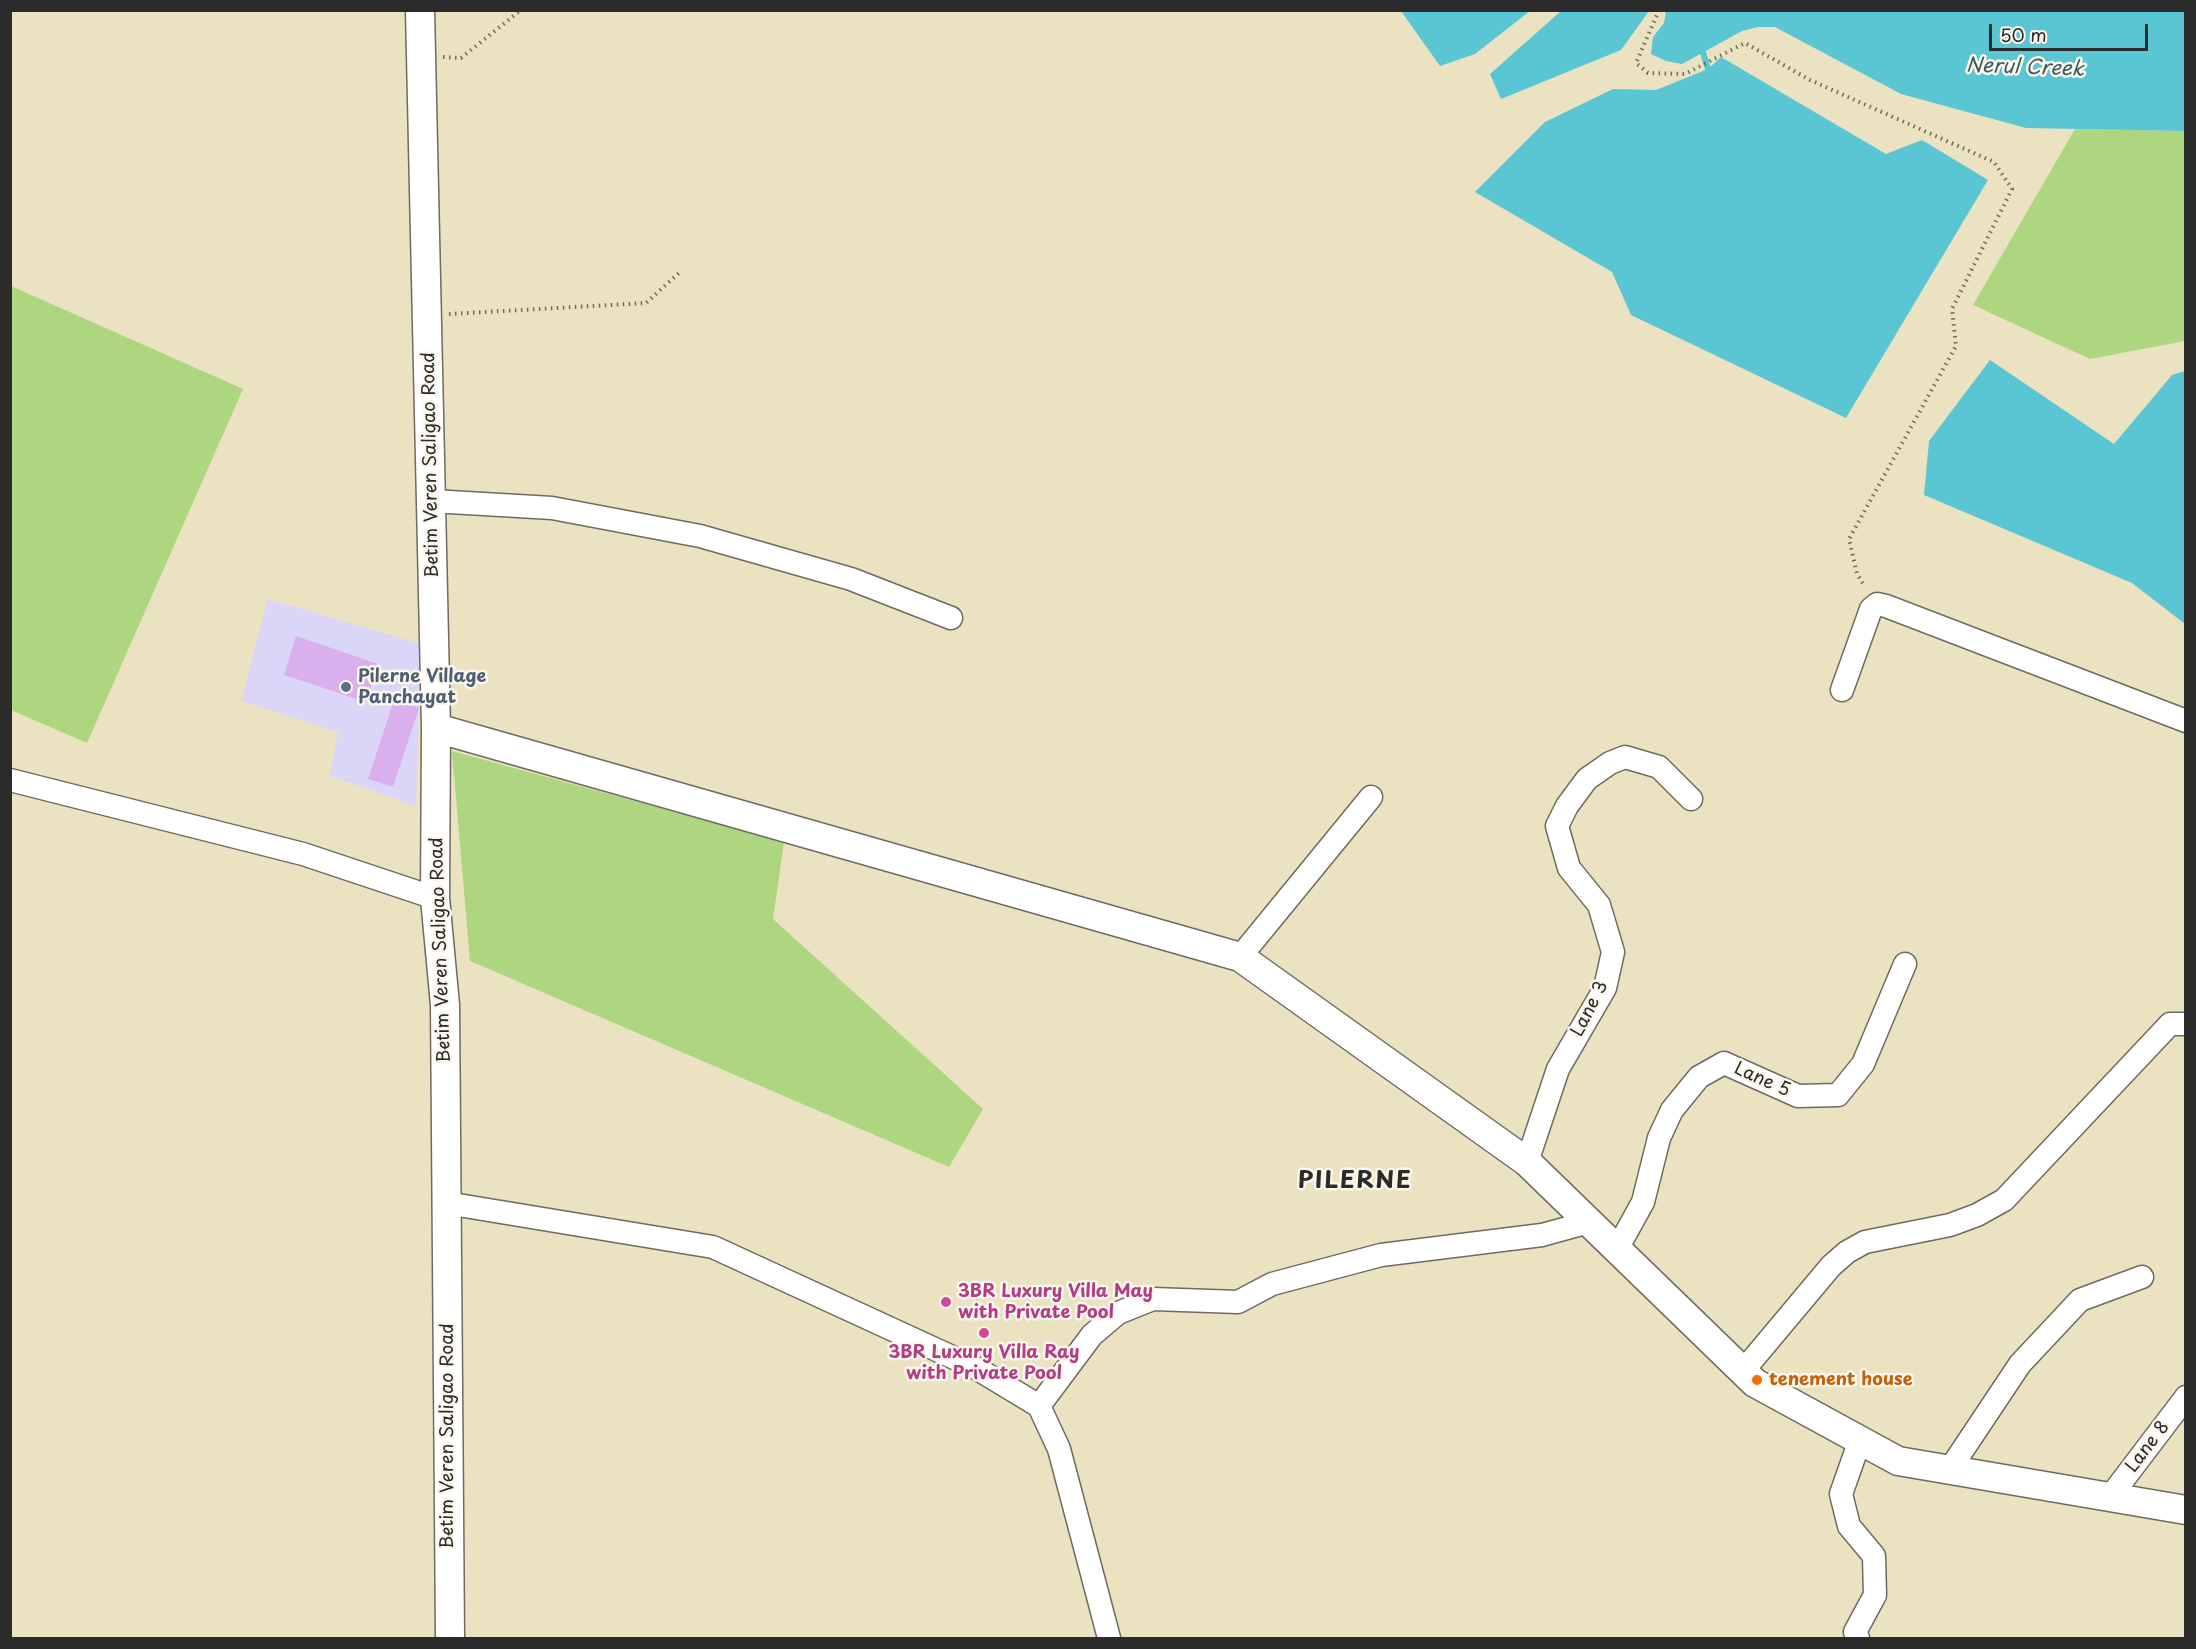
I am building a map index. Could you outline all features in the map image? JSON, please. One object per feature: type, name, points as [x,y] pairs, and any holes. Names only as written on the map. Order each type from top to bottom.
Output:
[{"type":"main road","name":"Betim Veren Saligao Road","points":[[420,10],[436,728],[435,898],[445,1005],[450,1638]]},
{"type":"main road","points":[[436,728],[1240,957],[1527,1162],[1755,1383],[1898,1461],[2186,1510]]},
{"type":"street","points":[[432,501],[552,508],[700,536],[851,579],[951,618]]},
{"type":"street","points":[[1842,690],[1871,609],[1877,604],[2186,721]]},
{"type":"street","name":"Lane 3","points":[[1527,1162],[1558,1069],[1605,988],[1613,952],[1599,905],[1569,868],[1557,826],[1566,806],[1587,779],[1610,763],[1625,757],[1659,767],[1691,799]]},
{"type":"street","points":[[10,780],[303,854],[435,898]]},
{"type":"street","points":[[1240,957],[1371,797]]},
{"type":"street","name":"Lane 5","points":[[1617,1249],[1644,1202],[1659,1138],[1672,1110],[1699,1077],[1724,1063],[1798,1096],[1838,1095],[1863,1064],[1905,964]]},
{"type":"street","points":[[1743,1371],[1831,1266],[1847,1252],[1865,1242],[1950,1225],[1977,1215],[2004,1200],[2170,1024],[2186,1024]]},
{"type":"street","points":[[446,1203],[713,1247],[976,1368],[1039,1406],[1059,1449],[1109,1638]]},
{"type":"street","points":[[1039,1406],[1092,1335],[1118,1313],[1153,1299],[1238,1302],[1272,1284],[1381,1255],[1542,1236],[1589,1222]]},
{"type":"street","points":[[1950,1470],[2020,1364],[2080,1300],[2142,1277]]},
{"type":"street","name":"Lane 8","points":[[2110,1497],[2186,1396]]},
{"type":"street","points":[[1858,1638],[1855,1632],[1875,1595],[1874,1556],[1849,1526],[1841,1494],[1860,1440]]},
{"type":"path","points":[[422,54],[461,58],[520,10]]},
{"type":"path","points":[[1659,10],[1636,63],[1647,73],[1685,74],[1745,43],[1810,80],[1994,162],[2012,189],[1952,309],[1956,346],[1849,539],[1857,574],[1877,604]]},
{"type":"path","points":[[427,315],[646,303],[681,271]]},
{"type":"shaded area","points":[[268,599],[421,644],[416,806],[330,776],[338,732],[241,701]]},
{"type":"green space","points":[[2075,129],[2185,131],[2185,341],[2090,359],[1973,305]]},
{"type":"green space","points":[[11,286],[243,389],[87,743],[11,710]]},
{"type":"green space","points":[[452,751],[784,842],[773,919],[983,1109],[949,1167],[470,961]]},
{"type":"water","points":[[1401,11],[1530,11],[1475,54],[1440,66]]},
{"type":"water","points":[[1561,11],[1649,11],[1621,50],[1501,99],[1490,74]]},
{"type":"water","name":"Nerul Creek","points":[[1666,11],[2185,11],[2185,131],[2026,128],[1901,94],[1775,27],[1758,27],[1742,31],[1682,64],[1666,61],[1651,54],[1653,37],[1664,23]]},
{"type":"water","points":[[1721,57],[1886,154],[1922,140],[1988,180],[1846,418],[1631,315],[1612,272],[1475,192],[1545,122],[1613,89],[1656,90],[1708,69]]},
{"type":"water","points":[[1990,360],[2114,444],[2172,375],[2185,371],[2185,624],[2132,583],[1924,495],[1929,441]]},
{"type":"building","points":[[296,636],[378,664],[366,702],[284,675]]},
{"type":"building","points":[[394,700],[419,708],[393,787],[368,779]]},
{"type":"waterway","points":[[1701,46],[1708,69]]},
{"type":"place","name":"Pilerne Village Panchayat","points":[[346,687]]},
{"type":"place","name":"3BR Luxury Villa May with Private Pool","points":[[946,1302]]},
{"type":"place","name":"3BR Luxury Villa Ray with Private Pool","points":[[984,1333]]},
{"type":"place","name":"tenement house","points":[[1757,1380]]},
{"type":"district","name":"PILERNE","points":[[1355,1181]]}]
